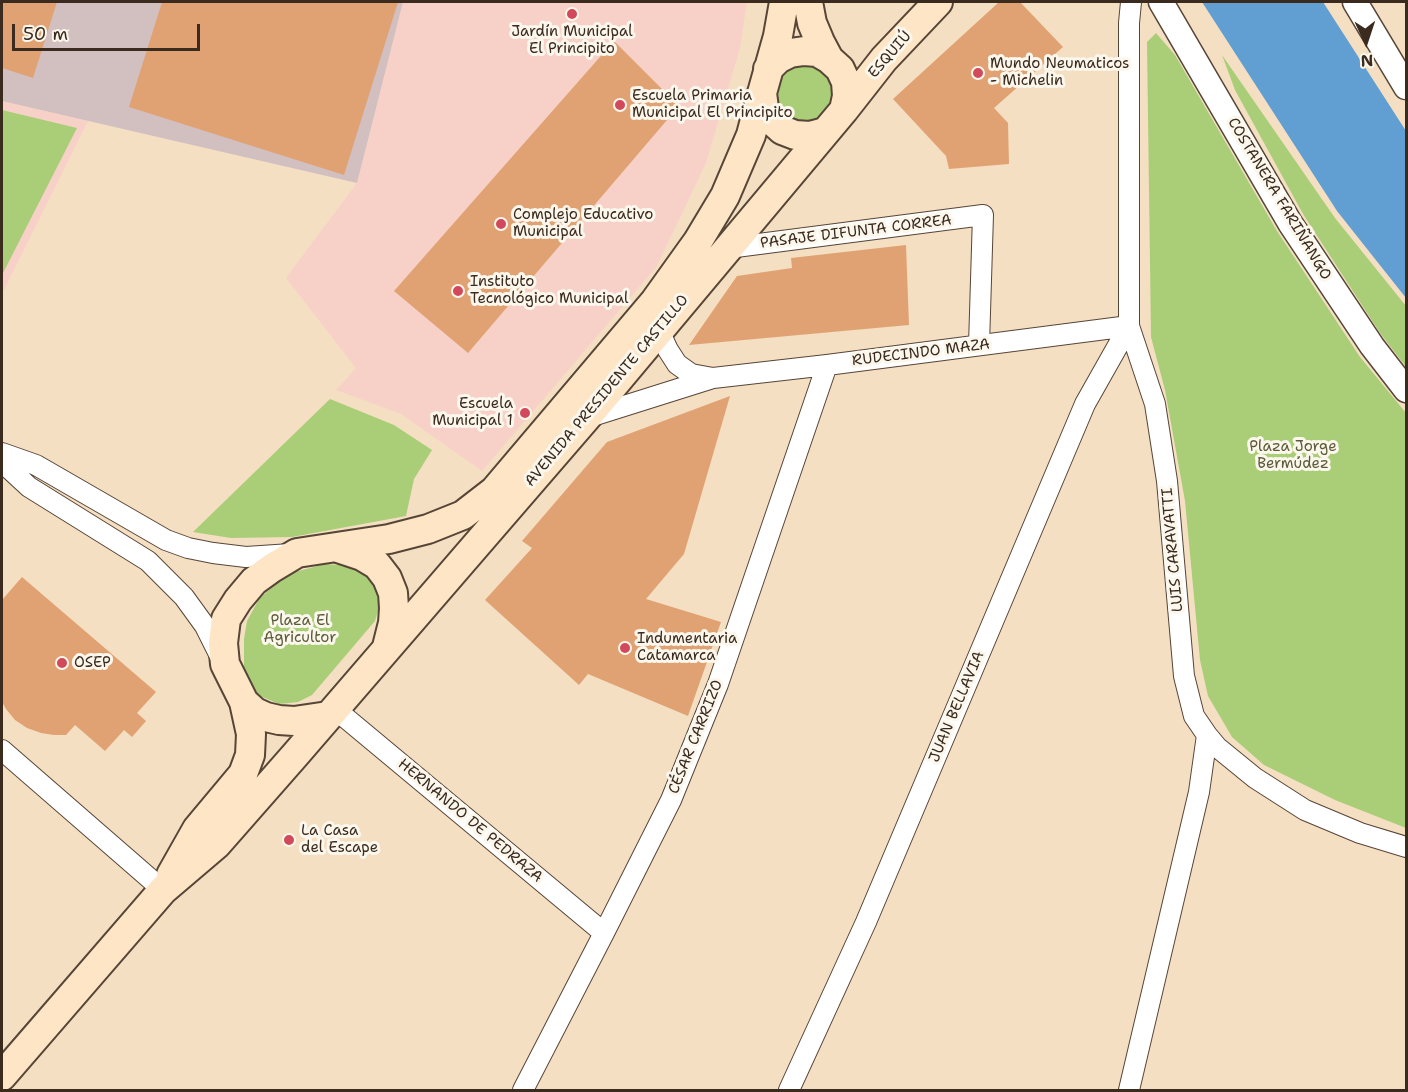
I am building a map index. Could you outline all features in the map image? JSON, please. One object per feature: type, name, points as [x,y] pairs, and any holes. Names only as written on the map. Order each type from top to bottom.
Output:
[{"type":"main road","name":"AVENIDA PRESIDENTE CASTILLO","points":[[338,548],[428,529],[463,515],[494,491],[655,301],[698,241],[725,196],[751,135],[778,36],[784,2]]},
{"type":"main road","points":[[808,2],[812,23],[820,42],[829,58],[840,69],[846,82],[847,96],[844,110],[825,132],[810,136],[795,135],[782,130],[771,120],[764,108],[765,81],[778,59],[790,53],[804,51],[817,52],[829,58]]},
{"type":"main road","name":"ESQUIÚ","points":[[844,110],[884,59],[938,2]]},
{"type":"main road","name":"AVENIDA PRESIDENTE CASTILLO","points":[[387,648],[586,418],[825,132]]},
{"type":"main road","points":[[6,1063],[163,890],[217,844],[387,648],[393,623],[393,593],[387,578],[377,565],[362,556],[338,548],[297,554],[254,581],[238,600],[226,619],[223,643],[225,664],[244,702],[251,734],[250,755],[243,774],[197,829],[163,890]]},
{"type":"main road","points":[[244,702],[255,712],[279,720],[294,721],[332,713]]},
{"type":"street","name":"LUIS CARAVATTI","points":[[1131,2],[1129,23],[1129,326],[1155,404],[1167,481],[1184,676],[1194,716],[1217,747],[1255,778],[1305,810],[1360,833],[1407,847]]},
{"type":"street","name":"COSTANERA FARIÑANGO","points":[[1161,2],[1290,223],[1372,346],[1407,390]]},
{"type":"street","points":[[1355,2],[1407,87]]},
{"type":"street","name":"PASAJE DIFUNTA CORREA","points":[[728,248],[983,215],[980,345]]},
{"type":"street","name":"RUDECINDO MAZA","points":[[586,418],[713,378],[1129,326]]},
{"type":"street","name":"JUAN BELLAVIA","points":[[789,1090],[875,900],[1085,404],[1129,326]]},
{"type":"street","name":"RUDECINDO MAZA","points":[[659,331],[677,364],[691,374],[713,378]]},
{"type":"street","name":"CÉSAR CARRIZO","points":[[523,1090],[671,800],[718,684],[827,365]]},
{"type":"street","points":[[2,453],[36,465],[166,540],[188,548],[246,556],[297,554]]},
{"type":"street","points":[[2,462],[29,487],[148,561],[184,597],[205,626],[225,664]]},
{"type":"street","name":"HERNANDO DE PEDRAZA","points":[[332,713],[604,933]]},
{"type":"street","points":[[1129,1090],[1199,792],[1207,735]]},
{"type":"street","points":[[2,750],[163,890]]},
{"type":"shaded area","points":[[2,2],[403,2],[357,183],[2,101]]},
{"type":"shaded area","name":"Complejo Educativo Municipal","points":[[403,2],[747,2],[740,48],[706,163],[657,266],[482,471],[401,414],[336,390],[356,368],[286,278],[357,183]]},
{"type":"shaded area","points":[[2,101],[88,121],[2,294]]},
{"type":"green space","name":"Plaza Jorge Bermúdez","points":[[1156,33],[1175,55],[1277,231],[1360,357],[1406,413],[1406,828],[1335,800],[1264,765],[1232,737],[1208,696],[1200,660],[1185,501],[1165,390],[1151,337],[1147,42]]},
{"type":"green space","points":[[1222,55],[1335,218],[1406,306],[1406,367],[1380,333],[1303,214],[1235,90]]},
{"type":"green space","points":[[800,64],[819,67],[832,81],[834,101],[823,117],[804,123],[786,116],[776,101],[777,82],[790,67]]},
{"type":"green space","points":[[2,110],[77,128],[2,275]]},
{"type":"green space","points":[[330,399],[394,425],[432,450],[414,479],[406,516],[292,537],[231,538],[193,532]]},
{"type":"green space","name":"Plaza El Agricultor","points":[[325,564],[357,566],[376,585],[380,604],[375,621],[312,695],[298,702],[279,704],[258,695],[244,667],[244,639],[247,621],[259,599],[278,582],[295,572]]},
{"type":"water","points":[[1202,2],[1323,2],[1406,131],[1406,298],[1337,211]]},
{"type":"building","points":[[2,2],[57,2],[33,78],[2,68]]},
{"type":"building","points":[[162,2],[398,2],[344,175],[129,107]]},
{"type":"building","name":"Mundo Neumaticos - Michelin","points":[[999,2],[1020,2],[1063,47],[994,108],[1008,123],[1009,164],[949,169],[946,156],[893,99]]},
{"type":"building","points":[[614,41],[679,106],[468,353],[394,291]]},
{"type":"building","points":[[906,245],[909,325],[689,345],[737,276],[792,268],[791,258]]},
{"type":"building","points":[[730,396],[684,554],[646,599],[721,622],[688,716],[588,674],[579,685],[485,600],[532,548],[522,541],[607,442]]},
{"type":"building","name":"OSEP","points":[[22,577],[156,692],[137,713],[146,721],[132,737],[124,730],[105,751],[75,725],[66,735],[41,733],[15,720],[6,709],[2,702],[2,600]]},
{"type":"place","name":"Jardín Municipal El Principito","points":[[572,14]]},
{"type":"place","name":"Mundo Neumaticos - Michelin","points":[[978,73]]},
{"type":"place","name":"Escuela Primaria Municipal El Principito","points":[[620,105]]},
{"type":"place","name":"Complejo Educativo Municipal","points":[[501,224]]},
{"type":"place","name":"Instituto Tecnológico Municipal","points":[[458,291]]},
{"type":"place","name":"Escuela Municipal 1","points":[[525,413]]},
{"type":"place","name":"Indumentaria Catamarca","points":[[625,648]]},
{"type":"place","name":"OSEP","points":[[62,663]]},
{"type":"place","name":"La Casa del Escape","points":[[289,840]]}]
